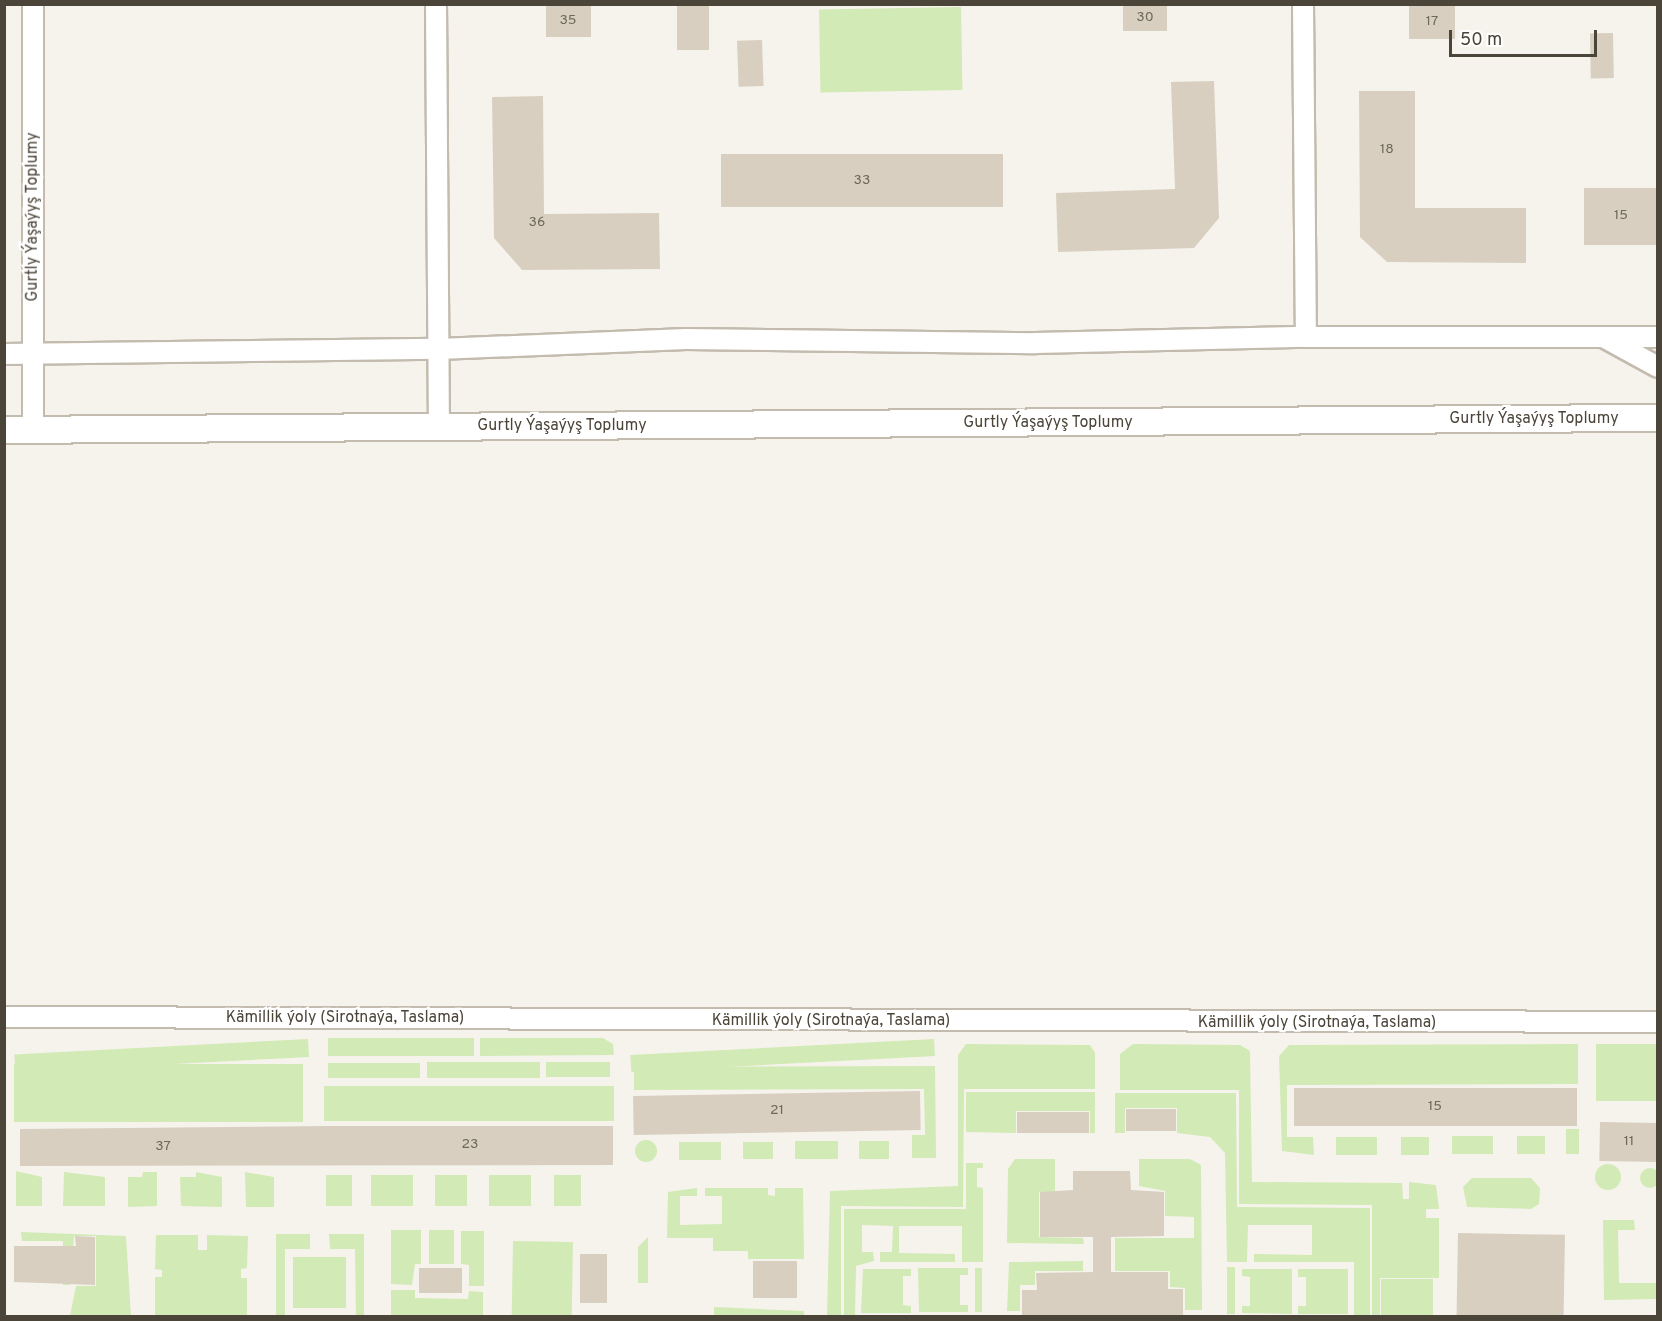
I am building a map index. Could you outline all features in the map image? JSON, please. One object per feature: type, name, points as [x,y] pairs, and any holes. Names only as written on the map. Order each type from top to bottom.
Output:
[{"type":"street","name":"Gurtly Ýaşaýyş Toplumy","points":[[33,4],[33,430]]},
{"type":"street","points":[[436,4],[439,427]]},
{"type":"street","points":[[1303,4],[1306,337]]},
{"type":"street","points":[[4,354],[439,349],[686,339],[1035,343],[1306,337],[1658,337]]},
{"type":"street","points":[[1604,338],[1658,367]]},
{"type":"street","name":"Gurtly Ýaşaýyş Toplumy","points":[[4,430],[1658,418]]},
{"type":"street","name":"Kämillik ýoly (Sirotnaýa, Taslama)","points":[[4,1017],[1658,1022]]},
{"type":"green space","points":[[961,7],[962,90],[820,92],[819,9]]},
{"type":"green space","points":[[328,1038],[474,1038],[474,1056],[328,1056]]},
{"type":"green space","points":[[480,1038],[603,1038],[613,1044],[614,1055],[480,1056]]},
{"type":"green space","points":[[308,1039],[309,1057],[15,1072],[14,1054]]},
{"type":"green space","points":[[934,1039],[935,1056],[631,1072],[630,1055]]},
{"type":"green space","points":[[966,1044],[1090,1045],[1095,1053],[1095,1089],[964,1089],[963,1207],[841,1206],[841,1316],[827,1316],[830,1191],[958,1186],[958,1055]]},
{"type":"green space","points":[[1133,1044],[1240,1045],[1250,1051],[1252,1182],[1402,1183],[1403,1199],[1409,1199],[1409,1182],[1436,1185],[1439,1209],[1426,1209],[1426,1218],[1439,1218],[1439,1278],[1380,1278],[1380,1316],[1372,1316],[1372,1205],[1239,1204],[1239,1090],[1120,1090],[1120,1054]]},
{"type":"green space","points":[[1578,1044],[1578,1084],[1287,1085],[1287,1137],[1313,1137],[1314,1155],[1282,1151],[1279,1056],[1289,1045]]},
{"type":"green space","points":[[1596,1044],[1657,1044],[1657,1101],[1596,1101]]},
{"type":"green space","points":[[427,1062],[540,1062],[540,1078],[427,1078]]},
{"type":"green space","points":[[546,1062],[610,1062],[610,1077],[546,1077]]},
{"type":"green space","points":[[328,1063],[420,1063],[420,1078],[328,1078]]},
{"type":"green space","points":[[14,1064],[303,1064],[303,1122],[14,1122]]},
{"type":"green space","points":[[935,1066],[936,1158],[912,1158],[912,1135],[925,1135],[924,1089],[634,1090],[634,1067]]},
{"type":"green space","points":[[324,1086],[614,1086],[614,1121],[324,1121]]},
{"type":"green space","points":[[966,1092],[1095,1092],[1095,1133],[1090,1133],[1090,1111],[1016,1111],[1016,1133],[966,1132]]},
{"type":"green space","points":[[1115,1093],[1236,1093],[1237,1207],[1370,1208],[1370,1316],[1354,1316],[1354,1262],[1254,1262],[1254,1254],[1312,1255],[1312,1225],[1248,1225],[1247,1262],[1227,1262],[1225,1153],[1210,1137],[1177,1133],[1177,1108],[1125,1108],[1125,1133],[1115,1133]]},
{"type":"green space","points":[[1566,1129],[1579,1129],[1579,1154],[1566,1154]]},
{"type":"green space","points":[[1452,1136],[1493,1136],[1493,1154],[1452,1154]]},
{"type":"green space","points":[[1517,1136],[1545,1136],[1545,1154],[1517,1154]]},
{"type":"green space","points":[[1336,1137],[1377,1137],[1377,1155],[1336,1155]]},
{"type":"green space","points":[[1401,1137],[1429,1137],[1429,1155],[1401,1155]]},
{"type":"green space","points":[[646,1140],[654,1143],[657,1151],[654,1159],[646,1162],[638,1159],[635,1151],[638,1143]]},
{"type":"green space","points":[[795,1141],[838,1141],[838,1159],[795,1159]]},
{"type":"green space","points":[[859,1141],[889,1141],[889,1159],[859,1159]]},
{"type":"green space","points":[[679,1142],[721,1142],[721,1160],[679,1160]]},
{"type":"green space","points":[[743,1142],[773,1142],[773,1159],[743,1159]]},
{"type":"green space","points":[[1015,1159],[1055,1159],[1055,1192],[1039,1192],[1039,1237],[1083,1238],[1084,1244],[1007,1243],[1008,1169]]},
{"type":"green space","points":[[1139,1159],[1190,1159],[1201,1165],[1202,1310],[1185,1310],[1185,1288],[1170,1287],[1170,1271],[1115,1271],[1115,1238],[1194,1238],[1194,1217],[1165,1216],[1165,1191],[1139,1186]]},
{"type":"green space","points":[[966,1163],[983,1163],[983,1168],[977,1168],[977,1187],[983,1188],[983,1262],[962,1262],[962,1226],[899,1226],[899,1253],[955,1254],[955,1262],[880,1262],[880,1252],[892,1252],[893,1226],[862,1225],[862,1252],[873,1252],[874,1261],[856,1266],[855,1316],[844,1316],[844,1209],[966,1209]]},
{"type":"green space","points":[[1608,1164],[1617,1168],[1621,1177],[1617,1186],[1608,1190],[1599,1186],[1595,1177],[1599,1168]]},
{"type":"green space","points":[[1650,1168],[1657,1171],[1660,1178],[1657,1185],[1650,1188],[1643,1185],[1640,1178],[1643,1171]]},
{"type":"green space","points":[[16,1171],[42,1177],[42,1206],[16,1206]]},
{"type":"green space","points":[[64,1172],[105,1177],[105,1206],[63,1206]]},
{"type":"green space","points":[[143,1172],[157,1172],[157,1206],[128,1207],[128,1177],[142,1177]]},
{"type":"green space","points":[[196,1172],[222,1177],[222,1207],[181,1206],[180,1177],[196,1177]]},
{"type":"green space","points":[[245,1172],[274,1177],[274,1207],[246,1207]]},
{"type":"green space","points":[[326,1175],[352,1175],[352,1206],[326,1206]]},
{"type":"green space","points":[[371,1175],[413,1175],[413,1206],[371,1206]]},
{"type":"green space","points":[[435,1175],[467,1175],[467,1206],[435,1206]]},
{"type":"green space","points":[[489,1175],[531,1175],[531,1206],[489,1206]]},
{"type":"green space","points":[[554,1175],[581,1175],[581,1206],[554,1206]]},
{"type":"green space","points":[[1472,1178],[1531,1178],[1540,1188],[1539,1204],[1531,1209],[1467,1207],[1463,1187]]},
{"type":"green space","points":[[697,1188],[697,1196],[680,1196],[680,1225],[722,1224],[722,1196],[705,1196],[705,1188],[768,1188],[768,1195],[775,1196],[775,1188],[803,1188],[804,1259],[748,1259],[748,1251],[713,1251],[713,1238],[667,1238],[668,1192]]},
{"type":"green space","points":[[1603,1220],[1634,1220],[1635,1230],[1618,1230],[1619,1283],[1657,1283],[1657,1299],[1604,1300]]},
{"type":"green space","points":[[391,1230],[421,1230],[421,1264],[415,1264],[412,1285],[391,1284]]},
{"type":"green space","points":[[429,1230],[454,1230],[454,1264],[429,1264]]},
{"type":"green space","points":[[461,1231],[484,1231],[484,1286],[469,1286],[469,1265],[461,1264]]},
{"type":"green space","points":[[21,1232],[126,1236],[131,1316],[70,1316],[76,1286],[96,1286],[96,1236],[74,1236],[70,1285],[63,1285],[63,1241],[22,1241]]},
{"type":"green space","points":[[276,1234],[310,1234],[310,1249],[285,1249],[285,1316],[276,1316]]},
{"type":"green space","points":[[329,1234],[364,1234],[364,1316],[356,1316],[355,1249],[330,1249]]},
{"type":"green space","points":[[156,1235],[198,1235],[198,1250],[207,1250],[207,1235],[248,1236],[247,1268],[241,1269],[241,1278],[247,1278],[247,1316],[155,1316],[155,1277],[162,1277],[162,1270],[155,1269]]},
{"type":"green space","points":[[648,1237],[648,1283],[638,1283],[638,1247]]},
{"type":"green space","points":[[513,1241],[573,1242],[572,1316],[512,1316]]},
{"type":"green space","points":[[293,1257],[346,1257],[346,1308],[293,1308]]},
{"type":"green space","points":[[1083,1261],[1083,1271],[1035,1271],[1035,1285],[1020,1285],[1020,1311],[1007,1311],[1009,1262]]},
{"type":"green space","points":[[1227,1267],[1235,1267],[1235,1314],[1227,1314]]},
{"type":"green space","points":[[918,1268],[968,1268],[968,1275],[960,1275],[960,1305],[968,1305],[968,1312],[919,1312]]},
{"type":"green space","points":[[975,1268],[982,1268],[982,1312],[975,1312]]},
{"type":"green space","points":[[863,1269],[911,1269],[911,1276],[903,1276],[903,1305],[911,1306],[911,1313],[861,1313]]},
{"type":"green space","points":[[1242,1269],[1292,1269],[1292,1314],[1242,1313],[1242,1306],[1250,1306],[1250,1277],[1242,1276]]},
{"type":"green space","points":[[1298,1269],[1348,1269],[1348,1314],[1298,1314],[1298,1306],[1306,1306],[1306,1277],[1298,1277]]},
{"type":"green space","points":[[1381,1279],[1433,1279],[1433,1316],[1381,1316]]},
{"type":"green space","points":[[391,1290],[415,1290],[415,1298],[468,1299],[469,1291],[483,1292],[483,1316],[391,1316]]},
{"type":"green space","points":[[714,1307],[804,1311],[804,1316],[714,1316]]},
{"type":"building","points":[[546,4],[591,4],[591,37],[546,37]]},
{"type":"building","points":[[677,4],[709,4],[709,50],[677,50]]},
{"type":"building","points":[[1123,4],[1167,4],[1167,31],[1123,31]]},
{"type":"building","points":[[1409,4],[1455,4],[1455,39],[1409,39]]},
{"type":"building","points":[[1590,33],[1613,33],[1614,78],[1591,78]]},
{"type":"building","points":[[762,40],[764,86],[739,87],[737,41]]},
{"type":"building","points":[[1214,81],[1219,218],[1194,248],[1058,252],[1056,193],[1175,189],[1171,82]]},
{"type":"building","points":[[1359,91],[1415,91],[1415,208],[1526,208],[1526,263],[1387,262],[1360,237]]},
{"type":"building","points":[[543,96],[544,214],[659,213],[660,269],[522,270],[494,238],[492,97]]},
{"type":"building","points":[[721,154],[1003,154],[1003,207],[721,207]]},
{"type":"building","points":[[1584,188],[1658,188],[1658,245],[1584,245]]},
{"type":"building","points":[[1294,1088],[1577,1088],[1577,1126],[1294,1126]]},
{"type":"building","points":[[920,1091],[921,1130],[634,1135],[633,1096]]},
{"type":"building","points":[[1126,1109],[1176,1109],[1176,1131],[1126,1131]]},
{"type":"building","points":[[1017,1112],[1089,1112],[1089,1133],[1017,1133]]},
{"type":"building","points":[[1600,1122],[1658,1123],[1657,1162],[1599,1161]]},
{"type":"building","points":[[613,1126],[613,1165],[20,1166],[20,1129]]},
{"type":"building","points":[[1073,1171],[1130,1171],[1131,1190],[1164,1192],[1164,1236],[1111,1237],[1111,1272],[1168,1272],[1168,1289],[1183,1289],[1183,1317],[1022,1317],[1022,1290],[1037,1290],[1036,1273],[1093,1272],[1093,1237],[1040,1237],[1040,1192],[1073,1190]]},
{"type":"building","points":[[1458,1233],[1565,1235],[1564,1316],[1457,1316]]},
{"type":"building","points":[[75,1236],[95,1237],[95,1285],[14,1282],[14,1246],[76,1246]]},
{"type":"building","points":[[580,1254],[607,1254],[607,1303],[580,1303]]},
{"type":"building","points":[[753,1261],[797,1261],[797,1298],[753,1298]]},
{"type":"building","points":[[419,1268],[462,1268],[462,1293],[419,1293]]}]
